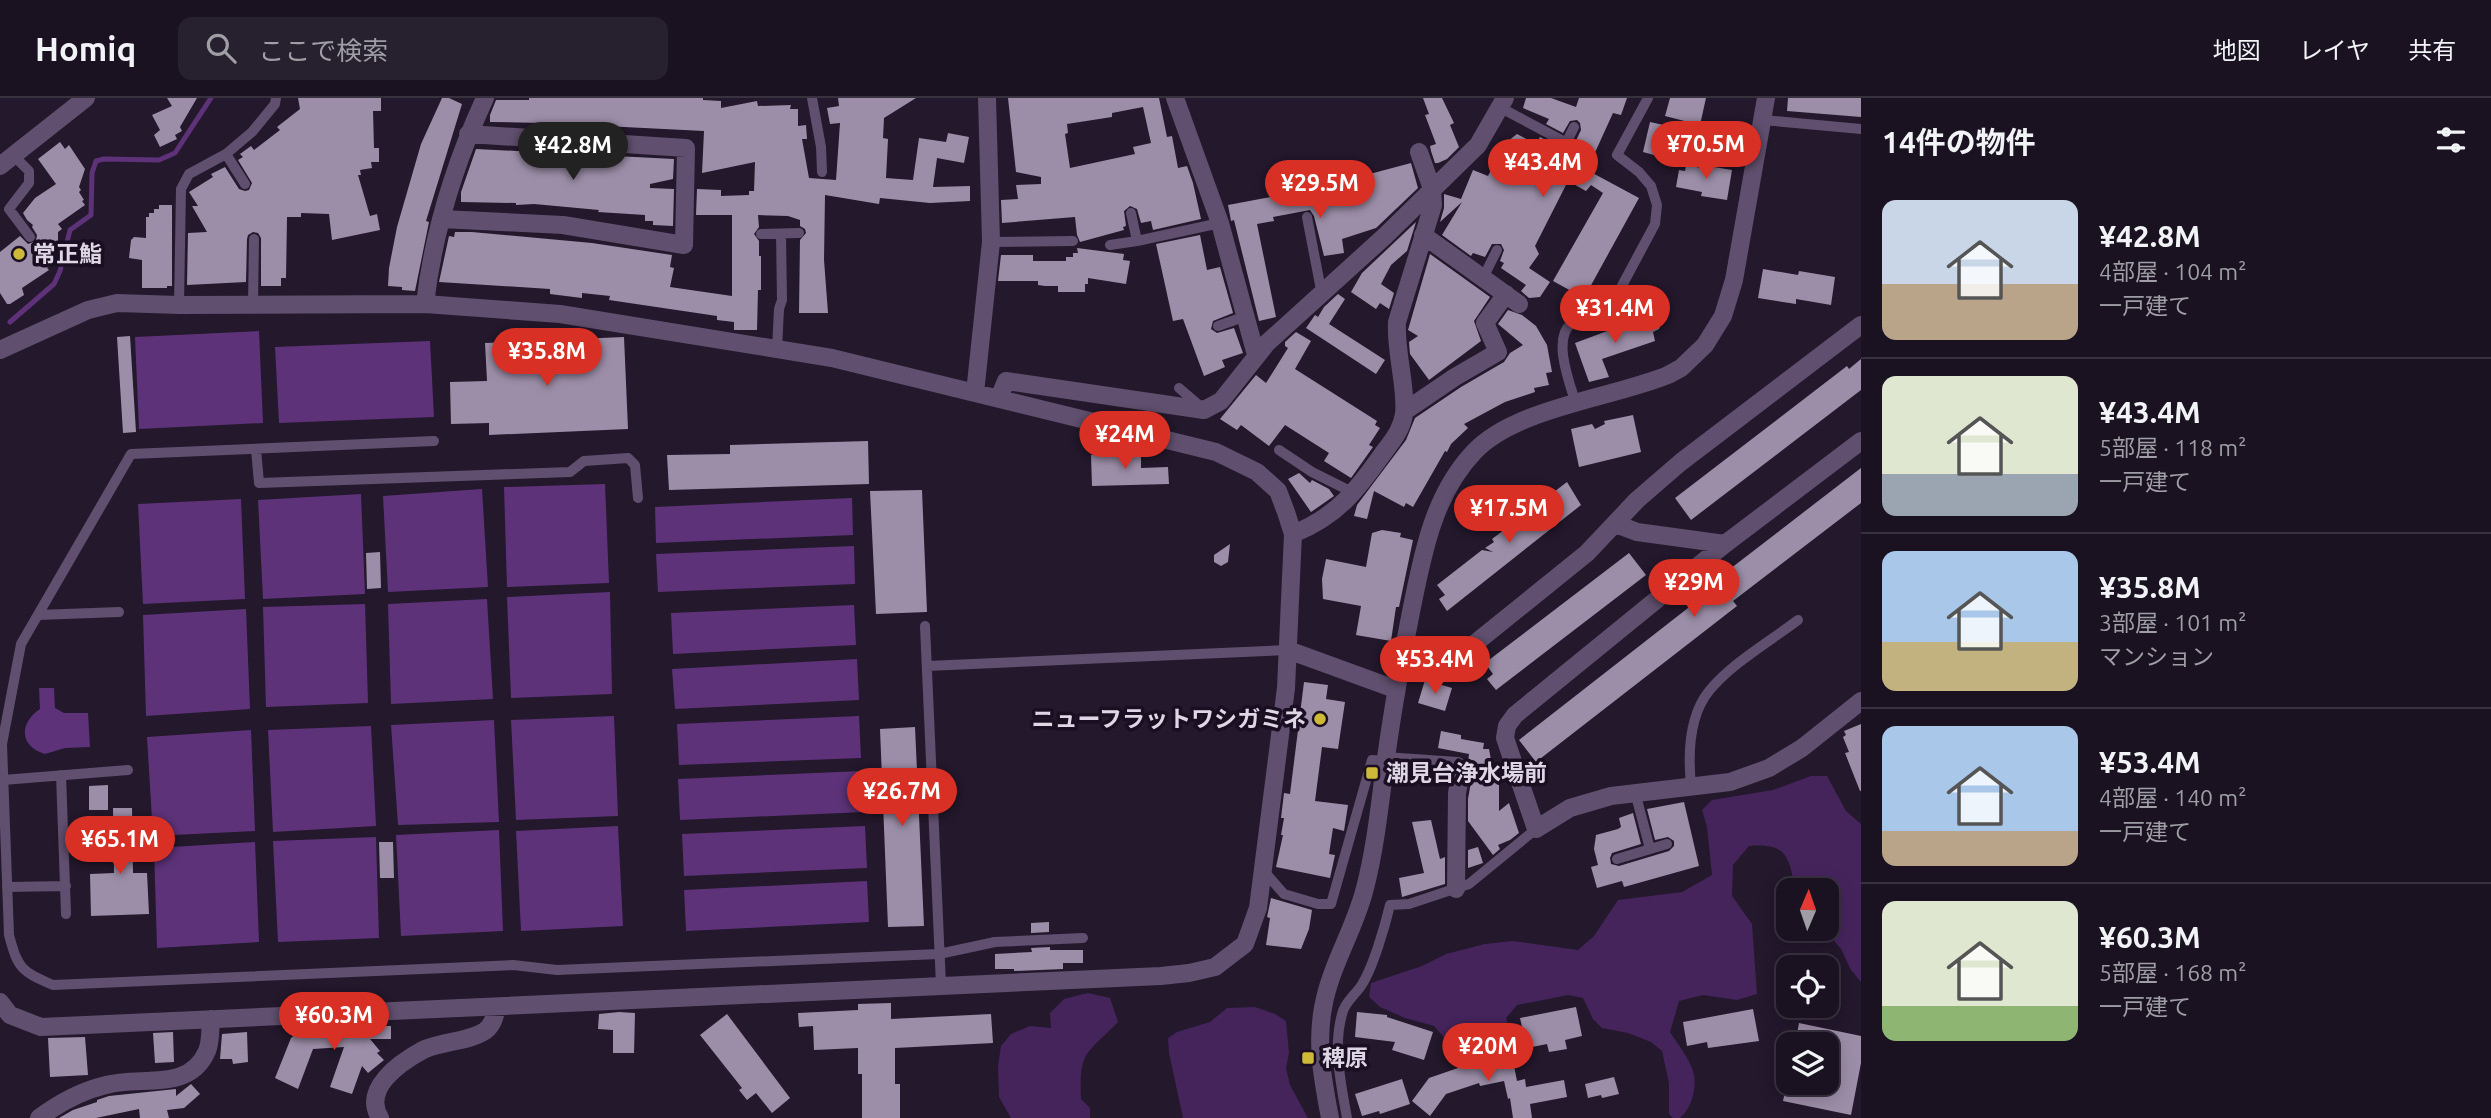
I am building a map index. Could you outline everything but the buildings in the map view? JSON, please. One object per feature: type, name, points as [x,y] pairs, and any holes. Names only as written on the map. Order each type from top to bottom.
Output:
[{"type":"street","points":[[7,161],[86,98]]},
{"type":"street","points":[[425,304],[429,265],[442,219],[468,134],[485,98]]},
{"type":"street","points":[[975,393],[991,242],[987,98]]},
{"type":"street","points":[[1175,98],[1220,223],[1256,355]]},
{"type":"street","points":[[1330,1118],[1321,1072],[1323,1008],[1328,987],[1365,890],[1395,689],[1423,552],[1443,497],[1458,470],[1475,450],[1497,433],[1530,418],[1668,375],[1694,357],[1716,331],[1734,280],[1766,98]]},
{"type":"street","points":[[999,398],[1006,380],[1204,410],[1220,401],[1256,355],[1478,145],[1503,103]]},
{"type":"street","points":[[442,219],[563,225],[684,245],[686,148],[468,134]]},
{"type":"street","points":[[1293,534],[1317,525],[1355,493],[1401,428],[1405,411],[1396,322],[1433,205],[1432,189],[1419,152]]},
{"type":"street","points":[[1405,411],[1498,352],[1485,323],[1513,299],[1423,235]]},
{"type":"street","points":[[0,1002],[10,1015],[41,1027],[1161,976],[1215,967],[1245,944],[1258,908],[1286,688],[1293,534],[1278,491],[1257,472],[1216,452],[832,358],[560,314],[425,304],[117,303],[88,310],[2,344]]},
{"type":"street","points":[[1403,653],[1455,653],[1473,645],[1587,553],[1637,500],[1681,462],[1861,325]]},
{"type":"street","points":[[1861,441],[1725,544],[1515,715],[1507,726],[1506,738],[1536,829],[1570,808],[1611,796],[1730,782],[1769,768],[1802,748],[1861,701]]},
{"type":"street","points":[[1616,524],[1637,532],[1725,544]]},
{"type":"street","points":[[1288,650],[1395,689]]},
{"type":"street","points":[[1385,761],[1457,766],[1461,772],[1457,793],[1456,889]]},
{"type":"street","points":[[380,1118],[375,1110],[374,1100],[383,1079],[424,1050],[485,1031],[493,1021],[497,1007]]},
{"type":"street","points":[[39,1118],[76,1095],[107,1084],[171,1080],[187,1074],[199,1064],[208,1049],[211,1019]]},
{"type":"lane","points":[[179,305],[181,189],[189,174],[226,154],[252,132],[275,104],[276,98]]},
{"type":"lane","points":[[812,98],[821,147],[822,172]]},
{"type":"lane","points":[[1576,404],[1561,348],[1563,336],[1568,326],[1577,320],[1609,310],[1656,224],[1657,205],[1651,186],[1639,172],[1617,155],[1648,98]]},
{"type":"lane","points":[[1503,103],[1566,142]]},
{"type":"lane","points":[[1763,120],[1861,129]]},
{"type":"lane","points":[[1559,158],[1574,127]]},
{"type":"lane","points":[[226,154],[245,184]]},
{"type":"lane","points":[[7,161],[29,171],[29,183],[9,209],[30,237]]},
{"type":"lane","points":[[1131,213],[1137,241]]},
{"type":"lane","points":[[1307,217],[1322,295]]},
{"type":"lane","points":[[1110,245],[1220,223]]},
{"type":"lane","points":[[761,234],[799,233]]},
{"type":"lane","points":[[777,349],[782,300],[781,234]]},
{"type":"lane","points":[[253,305],[254,239]]},
{"type":"lane","points":[[991,242],[1073,241]]},
{"type":"lane","points":[[1483,278],[1496,250]]},
{"type":"lane","points":[[1218,326],[1245,316]]},
{"type":"lane","points":[[1179,388],[1204,410]]},
{"type":"lane","points":[[434,441],[131,454],[21,644],[2,744],[9,935],[20,967],[53,985],[513,965],[557,970],[939,954],[995,942],[1083,938]]},
{"type":"lane","points":[[256,449],[259,483],[570,472],[584,461],[628,458],[635,465],[638,498]]},
{"type":"lane","points":[[1279,450],[1312,472],[1355,493]]},
{"type":"lane","points":[[38,615],[119,612]]},
{"type":"lane","points":[[1691,785],[1689,761],[1692,738],[1708,692],[1729,672],[1798,620]]},
{"type":"lane","points":[[925,626],[941,985]]},
{"type":"lane","points":[[927,666],[1288,650]]},
{"type":"lane","points":[[1262,869],[1284,894],[1318,904],[1331,904],[1373,760],[1385,761]]},
{"type":"lane","points":[[3,779],[128,770]]},
{"type":"lane","points":[[61,775],[66,914]]},
{"type":"lane","points":[[1635,792],[1650,849]]},
{"type":"lane","points":[[1347,1118],[1339,1073],[1339,1035],[1343,1012],[1351,995],[1361,987],[1385,928],[1390,905],[1409,904],[1469,884],[1536,829]]},
{"type":"lane","points":[[1617,859],[1667,844]]},
{"type":"lane","points":[[7,887],[66,886]]},
{"type":"shaded area","points":[[259,331],[263,423],[139,429],[135,337]]},
{"type":"shaded area","points":[[430,341],[434,417],[279,423],[275,347]]},
{"type":"shaded area","points":[[605,484],[609,583],[507,587],[504,487]]},
{"type":"shaded area","points":[[482,489],[488,587],[388,592],[383,496]]},
{"type":"shaded area","points":[[361,494],[365,594],[263,599],[258,500]]},
{"type":"shaded area","points":[[852,498],[853,535],[656,543],[655,507]]},
{"type":"shaded area","points":[[241,499],[245,599],[143,604],[138,504]]},
{"type":"shaded area","points":[[854,546],[855,584],[658,592],[656,554]]},
{"type":"shaded area","points":[[610,592],[612,694],[511,698],[507,597]]},
{"type":"shaded area","points":[[487,599],[493,699],[391,704],[388,604]]},
{"type":"shaded area","points":[[365,604],[368,703],[266,707],[263,607]]},
{"type":"shaded area","points":[[854,605],[856,645],[673,654],[671,613]]},
{"type":"shaded area","points":[[246,609],[250,709],[146,716],[143,615]]},
{"type":"shaded area","points":[[857,659],[859,700],[675,709],[672,669]]},
{"type":"shaded area","points":[[39,688],[54,688],[55,708],[64,713],[88,713],[90,747],[65,748],[45,754],[30,746],[26,740],[25,727],[40,709]]},
{"type":"shaded area","points":[[614,716],[618,816],[516,820],[511,720]]},
{"type":"shaded area","points":[[859,716],[861,758],[679,765],[677,724]]},
{"type":"shaded area","points":[[494,720],[499,822],[398,825],[391,725]]},
{"type":"shaded area","points":[[371,726],[376,826],[273,832],[268,730]]},
{"type":"shaded area","points":[[251,730],[255,831],[153,836],[147,737]]},
{"type":"shaded area","points":[[862,771],[864,812],[680,820],[678,779]]},
{"type":"shaded area","points":[[1811,776],[1827,776],[1846,811],[1861,824],[1861,982],[1835,942],[1839,942],[1839,878],[1793,878],[1788,861],[1779,850],[1749,846],[1733,865],[1732,896],[1752,924],[1757,994],[1737,1000],[1703,995],[1679,1001],[1670,1032],[1689,1062],[1694,1079],[1691,1101],[1680,1118],[1673,1118],[1669,1114],[1669,1083],[1662,1051],[1651,1042],[1628,1033],[1602,1028],[1593,1019],[1583,998],[1568,995],[1517,1005],[1506,1018],[1511,1034],[1488,1042],[1466,1045],[1450,1044],[1434,1026],[1380,1007],[1369,997],[1371,983],[1422,966],[1446,954],[1485,944],[1513,941],[1578,950],[1594,936],[1618,900],[1682,892],[1712,875],[1707,827],[1702,810],[1712,800],[1773,790]]},
{"type":"shaded area","points":[[618,826],[623,926],[521,931],[516,831]]},
{"type":"shaded area","points":[[865,826],[867,868],[684,876],[682,834]]},
{"type":"shaded area","points":[[499,830],[503,931],[401,936],[396,835]]},
{"type":"shaded area","points":[[376,837],[379,938],[278,942],[273,841]]},
{"type":"shaded area","points":[[255,842],[259,942],[157,948],[154,848]]},
{"type":"shaded area","points":[[867,881],[869,922],[686,931],[684,890]]},
{"type":"shaded area","points":[[1088,993],[1110,998],[1118,1022],[1092,1048],[1083,1062],[1081,1099],[1090,1108],[1090,1118],[1011,1118],[999,1097],[998,1066],[1001,1046],[1011,1034],[1030,1026],[1051,1028],[1050,1013],[1064,999]]},
{"type":"shaded area","points":[[1255,1007],[1286,1021],[1289,1053],[1286,1068],[1290,1085],[1308,1118],[1183,1118],[1168,1038],[1177,1032],[1210,1022],[1227,1008]]},
{"type":"waterway","points":[[10,322],[54,284],[70,230],[91,215],[92,173],[96,161],[159,160],[175,153],[211,98]]},
{"type":"place","name":"常正鮨","points":[[19,254]]},
{"type":"place","name":"ニューフラットワシガミネ","points":[[1320,719]]},
{"type":"place","name":"潮見台浄水場前","points":[[1372,773]]},
{"type":"place","name":"稗原","points":[[1308,1058]]}]
